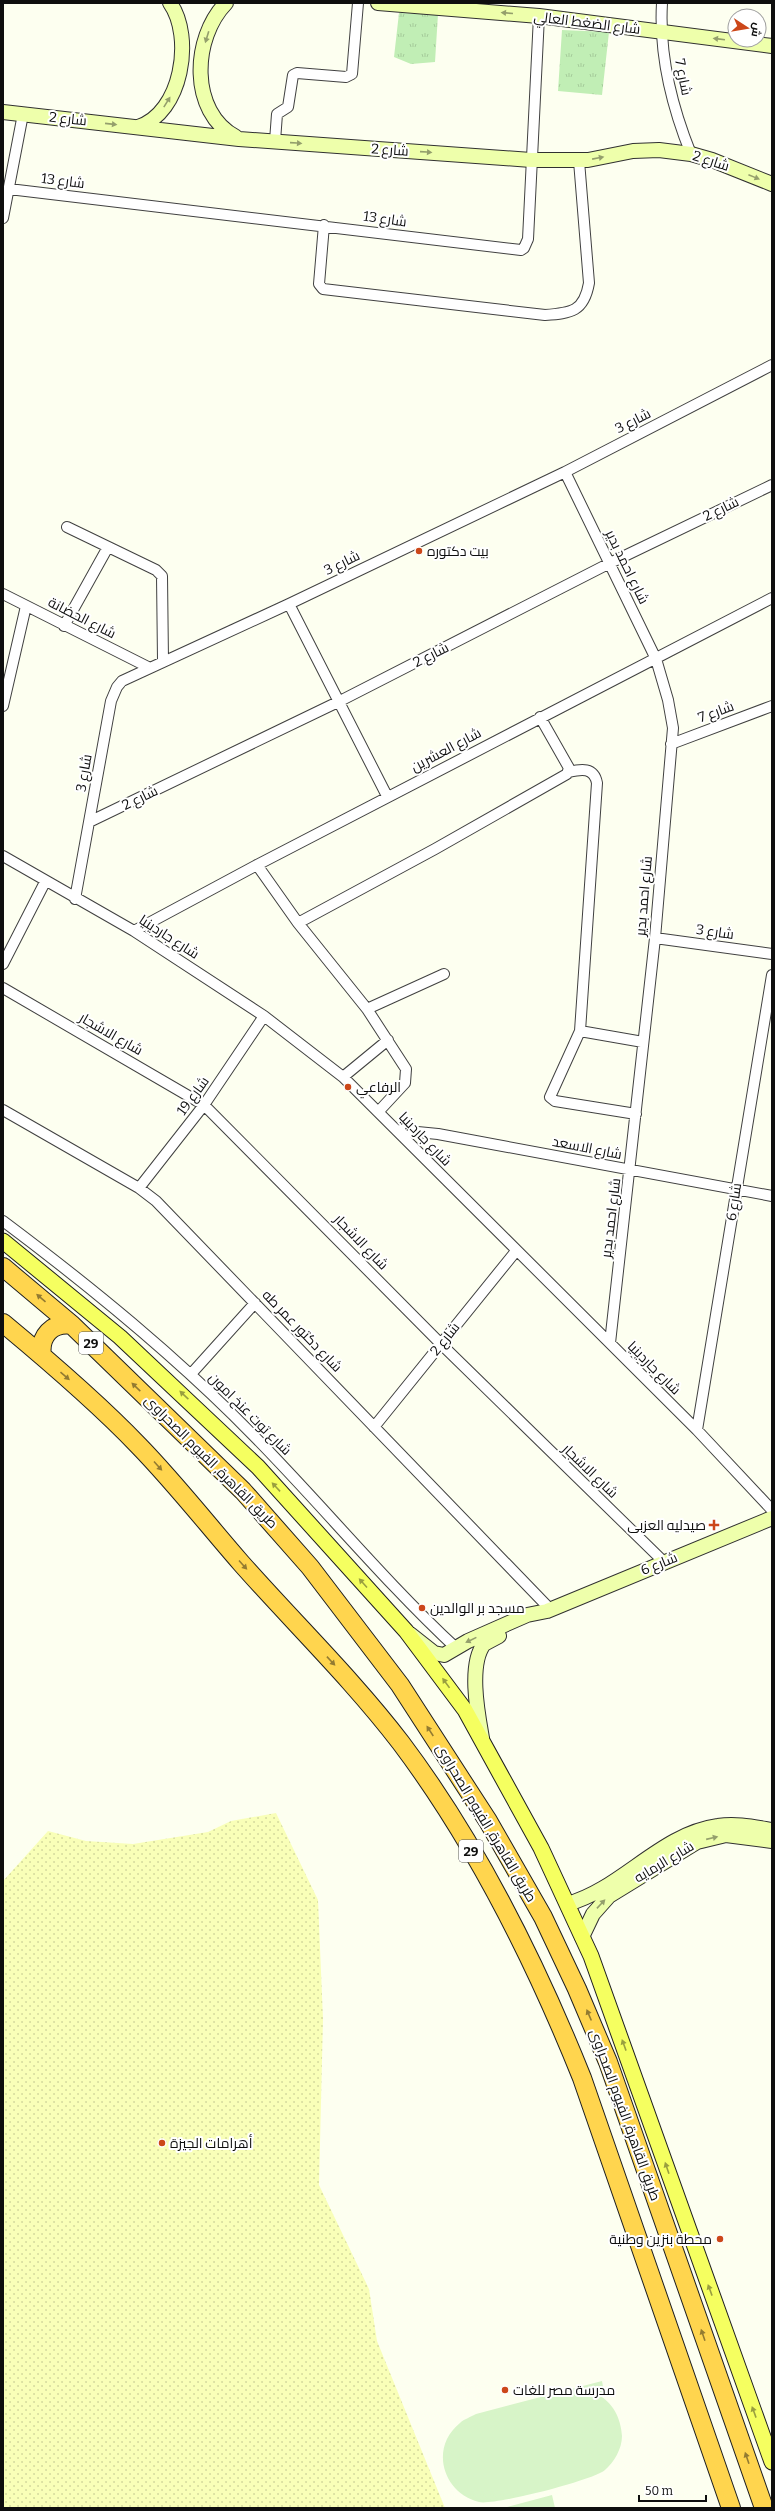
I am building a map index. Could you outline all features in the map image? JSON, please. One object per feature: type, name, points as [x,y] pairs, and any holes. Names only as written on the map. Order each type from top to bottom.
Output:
[{"type":"highway","name":"طريق القاهرة, الفيوم الصحراوى","points":[[3,1267],[72,1325],[243,1491],[310,1567],[404,1691],[507,1853],[561,1953],[608,2062],[764,2508]]},
{"type":"highway","name":"طريق القاهرة, الفيوم الصحراوى","points":[[3,1324],[99,1406],[140,1446],[237,1559],[356,1688],[420,1769],[456,1824],[515,1929],[564,2031],[585,2085],[731,2508]]},
{"type":"highway","points":[[42,1356],[42,1343],[48,1331],[59,1325],[72,1325]]},
{"type":"main road","points":[[3,1241],[120,1337],[224,1434],[288,1499],[406,1632],[455,1696],[482,1740],[541,1848],[582,1937],[626,2050],[772,2462]]},
{"type":"street","points":[[138,127],[147,124],[163,108],[178,79],[182,37],[178,18],[170,3]]},
{"type":"street","points":[[226,3],[216,16],[206,37],[201,81],[205,101],[215,119],[230,134],[239,139]]},
{"type":"street","points":[[275,141],[277,114],[288,108],[293,75],[297,73],[346,77],[352,74],[358,3]]},
{"type":"street","name":"شارع الضغط العالي","points":[[378,3],[539,16],[772,46]]},
{"type":"street","name":"شارع 7","points":[[662,3],[660,32],[673,99],[691,154]]},
{"type":"street","name":"شارع 13","points":[[9,189],[324,225],[520,250],[524,248],[528,239],[539,16]]},
{"type":"street","name":"شارع 2","points":[[3,112],[239,139],[531,160],[579,161],[646,149],[691,154],[772,184]]},
{"type":"street","points":[[3,218],[23,114]]},
{"type":"street","points":[[324,225],[319,284],[323,289],[545,315],[564,314],[580,306],[586,297],[589,283],[579,161]]},
{"type":"street","name":"شارع 3","points":[[75,899],[113,694],[122,681],[163,660],[289,604],[565,472],[772,364]]},
{"type":"street","name":"شارع احمد بدير","points":[[565,472],[656,659],[671,714],[673,728],[670,744],[655,938],[643,1042],[631,1171],[610,1343]]},
{"type":"street","name":"شارع 2","points":[[89,822],[340,701],[610,563],[772,485]]},
{"type":"street","points":[[68,527],[156,570],[162,576],[163,660]]},
{"type":"street","points":[[64,626],[108,547]]},
{"type":"street","name":"شارع الحضانة","points":[[3,594],[148,667]]},
{"type":"street","name":"شارع العشرين","points":[[134,931],[540,716],[656,659],[772,598]]},
{"type":"street","points":[[289,604],[388,796]]},
{"type":"street","points":[[3,706],[26,606]]},
{"type":"street","name":"شارع 7","points":[[670,744],[772,706]]},
{"type":"street","points":[[540,716],[568,765],[569,772]]},
{"type":"street","points":[[298,922],[435,849],[569,772],[586,769],[594,774],[597,782],[580,1031],[550,1094],[551,1099],[636,1114]]},
{"type":"street","name":"شارع جاردينيا","points":[[3,856],[45,882],[134,931],[264,1016],[343,1077],[379,1111],[516,1251],[697,1430],[772,1510]]},
{"type":"street","points":[[257,865],[298,922],[367,1008],[406,1069],[407,1078],[405,1083],[379,1111]]},
{"type":"street","points":[[3,964],[45,882]]},
{"type":"street","name":"شارع 3","points":[[655,938],[772,954]]},
{"type":"street","points":[[367,1008],[444,974]]},
{"type":"street","name":"شارع 6","points":[[697,1430],[772,975]]},
{"type":"street","name":"شارع الاشجار","points":[[3,988],[204,1105],[441,1344],[664,1562]]},
{"type":"street","name":"شارع 19","points":[[139,1188],[204,1105],[264,1016]]},
{"type":"street","points":[[580,1031],[643,1042]]},
{"type":"street","points":[[343,1077],[388,1040]]},
{"type":"street","name":"شارع دكتور عمر طه","points":[[3,1110],[139,1188],[173,1218],[374,1426],[548,1610]]},
{"type":"street","name":"شارع الاسعد","points":[[397,1130],[438,1134],[736,1191],[772,1196]]},
{"type":"street","name":"شارع توت عنخ امون","points":[[3,1221],[95,1291],[191,1374],[284,1467],[382,1576],[456,1648]]},
{"type":"street","name":"شارع 2","points":[[374,1426],[516,1251]]},
{"type":"street","points":[[191,1374],[255,1303]]},
{"type":"street","name":"شارع 6","points":[[406,1632],[439,1654],[448,1654],[474,1638],[528,1615],[548,1610],[772,1518]]},
{"type":"street","name":"شارع 6","points":[[482,1740],[476,1688],[481,1648],[490,1640],[539,1618],[548,1610]]},
{"type":"street","name":"شارع الرمايه","points":[[567,1904],[594,1894],[676,1841],[696,1831],[728,1825],[772,1830]]},
{"type":"street","name":"شارع الرمايه","points":[[582,1937],[593,1914],[609,1896],[697,1842],[726,1835],[772,1841]]},
{"type":"green space","points":[[399,13],[438,14],[435,62],[411,64],[394,57]]},
{"type":"green space","points":[[562,30],[609,32],[602,95],[558,91]]},
{"type":"sand","name":"أهرامات الجيزة","points":[[276,1813],[318,1900],[323,2019],[319,2185],[369,2289],[377,2341],[445,2508],[3,2508],[3,1881],[48,1831],[86,1841],[133,1844],[208,1832],[231,1821]]},
{"type":"shaded area","points":[[602,2381],[604,2392],[596,2394],[607,2401],[615,2411],[620,2423],[622,2436],[621,2446],[617,2455],[605,2470],[583,2480],[564,2486],[488,2502],[479,2502],[467,2497],[456,2489],[449,2480],[444,2468],[443,2457],[445,2445],[450,2433],[463,2420],[476,2414]]},
{"type":"shaded area","points":[[552,2495],[555,2508],[503,2508]]},
{"type":"place","name":"بيت دكتوره","points":[[419,551]]},
{"type":"place","name":"الرفاعي","points":[[348,1087]]},
{"type":"place","name":"صيدليه العزبى","points":[[714,1525]]},
{"type":"place","name":"مسجد بر الوالدين","points":[[422,1608]]},
{"type":"place","name":"أهرامات الجيزة","points":[[162,2143]]},
{"type":"place","name":"محطة بنزين وطنية","points":[[720,2239]]},
{"type":"place","name":"مدرسة مصر للغات","points":[[505,2390]]}]
